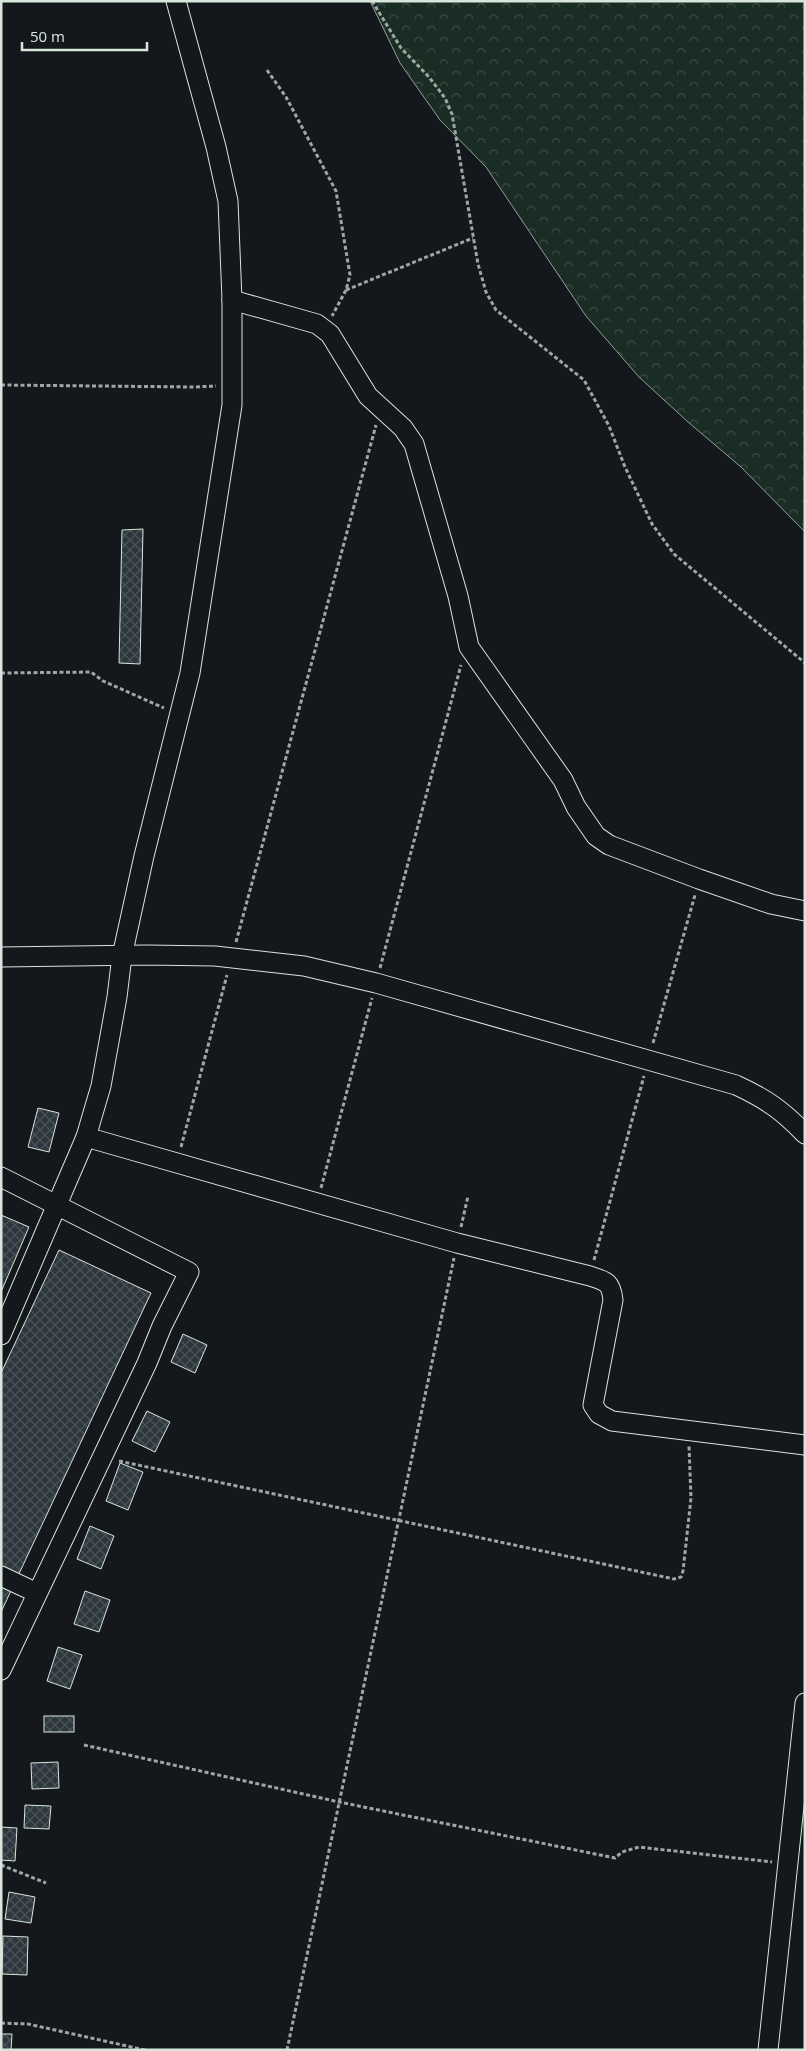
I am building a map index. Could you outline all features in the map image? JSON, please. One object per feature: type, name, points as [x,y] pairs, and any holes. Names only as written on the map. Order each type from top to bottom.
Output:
[{"type":"street","points":[[1,1335],[38,1254],[56,1206],[86,1137],[101,1086],[117,997],[122,956],[144,856],[191,664],[232,405],[232,300],[228,200],[216,147],[176,1]]},
{"type":"street","points":[[232,300],[317,324],[324,329],[330,334],[368,396],[402,428],[414,444],[458,596],[468,647],[563,780],[576,807],[596,836],[610,845],[699,879],[772,904],[805,911]]},
{"type":"street","points":[[1,957],[146,955],[231,958],[304,966],[376,983],[736,1085],[764,1098],[786,1114],[805,1134]]},
{"type":"street","points":[[86,1137],[457,1243],[606,1281],[612,1290],[613,1300],[593,1405],[599,1414],[612,1421],[805,1445]]},
{"type":"street","points":[[1,1177],[189,1272],[1,1670]]},
{"type":"street","points":[[1,1576],[37,1593]]},
{"type":"street","points":[[768,2050],[805,1703]]},
{"type":"path","points":[[372,1],[400,48],[429,77],[445,98],[452,114],[473,238],[486,292],[496,310],[584,380],[609,426],[652,524],[674,554],[805,663]]},
{"type":"path","points":[[267,70],[286,98],[336,191],[350,275],[346,290],[324,329]]},
{"type":"path","points":[[346,290],[473,238]]},
{"type":"path","points":[[1,385],[194,387],[232,385]]},
{"type":"path","points":[[177,1163],[381,407]]},
{"type":"path","points":[[317,1203],[460,669],[468,647]]},
{"type":"path","points":[[1,672],[91,672],[103,681],[180,714]]},
{"type":"path","points":[[287,2050],[468,1196]]},
{"type":"path","points":[[102,1458],[674,1579],[681,1577],[684,1571],[691,1498],[690,1431]]},
{"type":"path","points":[[84,1745],[339,1802],[615,1858],[622,1852],[638,1847],[788,1864]]},
{"type":"path","points":[[1,1865],[46,1884]]},
{"type":"path","points":[[1,2023],[28,2024],[145,2050]]},
{"type":"green space","points":[[370,1],[805,1],[805,532],[741,467],[639,377],[586,316],[486,167],[440,120],[400,63]]},
{"type":"building","points":[[143,529],[140,664],[119,663],[122,530]]},
{"type":"building","points":[[38,1108],[59,1113],[49,1152],[28,1147]]},
{"type":"building","points":[[1,1215],[29,1227],[1,1292]]},
{"type":"building","points":[[59,1250],[151,1293],[1,1612],[1,1373]]},
{"type":"building","points":[[183,1334],[207,1345],[195,1373],[171,1362]]},
{"type":"building","points":[[147,1411],[170,1422],[155,1452],[132,1441]]},
{"type":"building","points":[[120,1463],[143,1472],[128,1510],[106,1501]]},
{"type":"building","points":[[90,1526],[114,1536],[101,1569],[77,1559]]},
{"type":"building","points":[[85,1591],[110,1600],[99,1632],[74,1624]]},
{"type":"building","points":[[58,1647],[82,1655],[70,1689],[47,1681]]},
{"type":"building","points":[[44,1716],[74,1716],[74,1732],[44,1732]]},
{"type":"building","points":[[58,1762],[59,1788],[32,1789],[31,1763]]},
{"type":"building","points":[[25,1805],[51,1806],[49,1829],[24,1828]]},
{"type":"building","points":[[1,1827],[17,1828],[15,1861],[1,1860]]},
{"type":"building","points":[[9,1892],[35,1897],[31,1923],[5,1919]]},
{"type":"building","points":[[3,1936],[28,1937],[27,1975],[2,1974]]},
{"type":"building","points":[[1,2034],[12,2034],[11,2050],[1,2050]]}]
